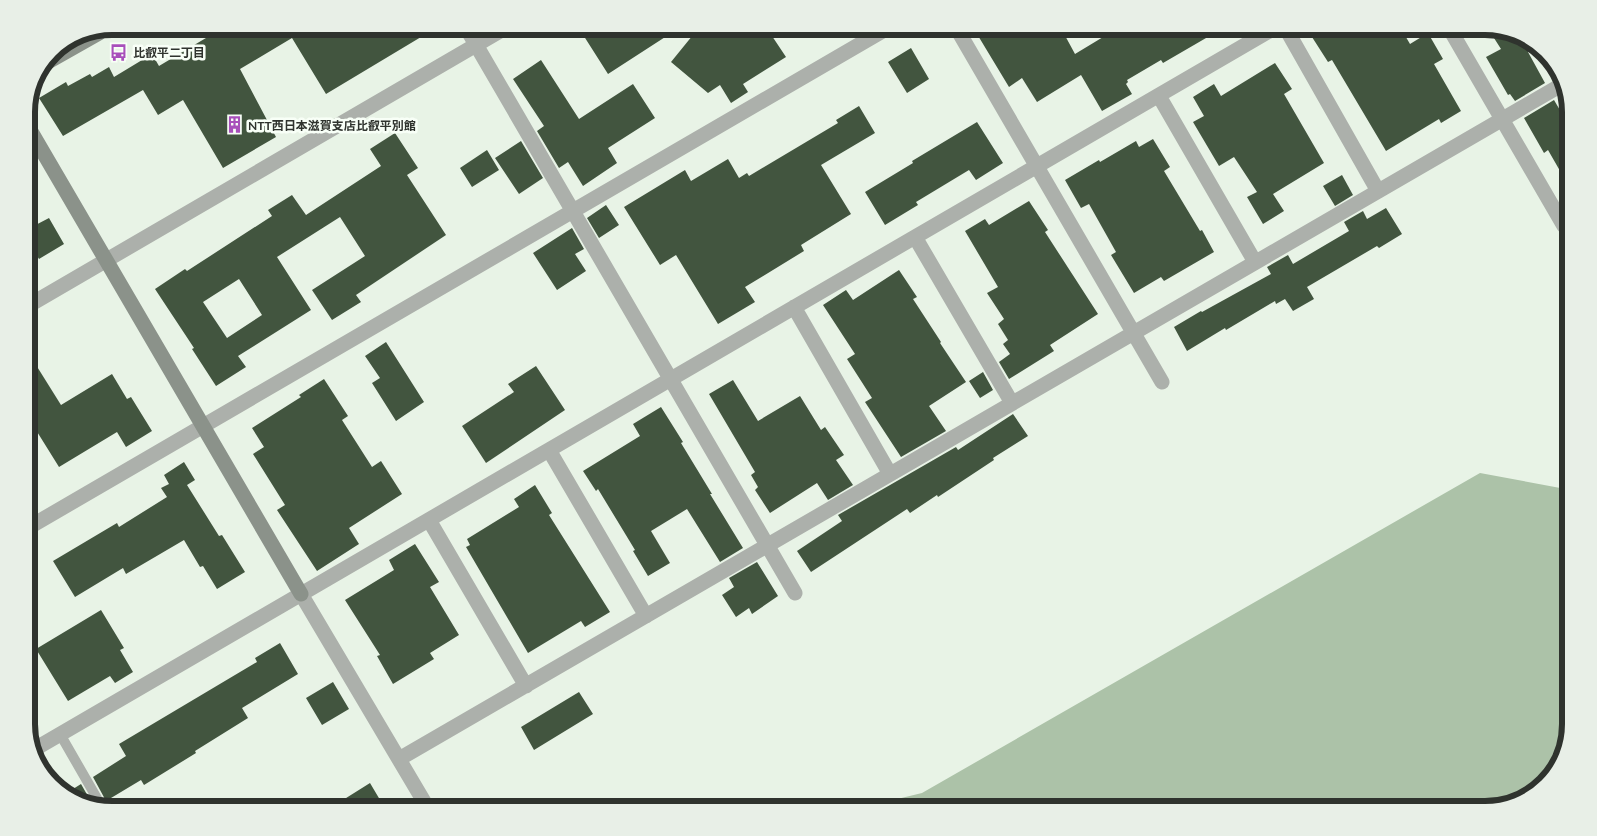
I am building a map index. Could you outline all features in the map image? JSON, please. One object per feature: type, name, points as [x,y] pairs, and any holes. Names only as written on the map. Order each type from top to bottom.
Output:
[{"type":"street","points":[[470,35],[795,593]]},
{"type":"street","points":[[35,302],[493,35]]},
{"type":"street","points":[[35,524],[876,35]]},
{"type":"street","points":[[960,35],[1162,382]]},
{"type":"street","points":[[38,747],[1262,35]]},
{"type":"street","points":[[1290,35],[1378,190]]},
{"type":"street","points":[[1453,35],[1562,223]]},
{"type":"street","points":[[61,54],[84,40]]},
{"type":"street","points":[[399,760],[1558,87]]},
{"type":"street","points":[[1159,96],[1255,262]]},
{"type":"street","points":[[35,138],[424,801]]},
{"type":"street","points":[[915,237],[1012,403]]},
{"type":"street","points":[[794,307],[890,474]]},
{"type":"street","points":[[549,450],[646,616]]},
{"type":"street","points":[[428,520],[526,686]]},
{"type":"lane","points":[[60,734],[97,799]]},
{"type":"green space","points":[[1480,473],[1562,488],[1561,734],[1554,758],[1549,767],[1536,782],[1524,791],[1505,798],[1485,801],[889,801],[922,793]]},
{"type":"building","points":[[211,35],[424,35],[326,94],[292,38],[240,69],[276,137],[223,168],[183,100],[158,115],[143,90],[63,136],[39,98],[66,82],[68,86],[90,74],[92,77],[109,67],[114,77],[152,54],[159,66]]},
{"type":"building","points":[[583,35],[668,35],[608,74]]},
{"type":"building","points":[[693,35],[771,35],[786,57],[743,84],[748,92],[731,103],[720,85],[708,93],[671,62]]},
{"type":"building","points":[[978,35],[1065,35],[1075,54],[1106,35],[1211,35],[1163,63],[1161,60],[1127,80],[1126,84],[1132,94],[1102,111],[1081,75],[1037,102],[1022,78],[1009,87]]},
{"type":"building","points":[[1315,35],[1405,35],[1410,44],[1425,35],[1429,35],[1443,59],[1434,64],[1461,111],[1441,123],[1439,119],[1386,151],[1332,60],[1328,62],[1312,37]]},
{"type":"building","points":[[1492,35],[1510,39],[1531,50],[1528,52],[1545,83],[1515,101],[1510,94],[1508,95],[1486,57],[1501,49]]},
{"type":"building","points":[[911,48],[929,79],[907,93],[888,62]]},
{"type":"building","points":[[541,60],[579,119],[633,84],[655,118],[608,148],[617,163],[583,186],[568,162],[559,168],[537,131],[544,126],[513,79]]},
{"type":"building","points":[[1275,63],[1292,89],[1284,94],[1324,163],[1273,194],[1284,211],[1263,224],[1247,197],[1257,192],[1234,157],[1219,166],[1193,122],[1204,116],[1193,97],[1214,84],[1221,96]]},
{"type":"building","points":[[1554,100],[1562,114],[1562,174],[1548,150],[1544,153],[1524,118]]},
{"type":"building","points":[[859,106],[875,133],[821,165],[851,214],[801,245],[804,251],[745,287],[755,302],[718,324],[676,255],[660,265],[624,207],[685,170],[691,181],[728,159],[739,178],[747,173],[749,176],[838,123],[836,120]]},
{"type":"building","points":[[977,122],[1003,163],[976,180],[969,170],[916,202],[918,205],[885,225],[865,192]]},
{"type":"building","points":[[395,133],[418,168],[407,175],[446,235],[356,295],[361,302],[332,320],[312,290],[365,256],[340,217],[277,257],[311,310],[238,356],[246,367],[216,386],[192,349],[194,348],[155,289],[185,269],[187,271],[272,216],[268,210],[292,195],[306,215],[381,166],[370,149]],"holes":[[[239,279],[262,315],[227,338],[203,302]]]},
{"type":"building","points":[[1153,139],[1170,167],[1164,171],[1214,252],[1164,281],[1161,277],[1134,293],[1111,255],[1116,252],[1089,204],[1081,208],[1065,180],[1136,141],[1139,147]]},
{"type":"building","points":[[521,141],[543,178],[519,194],[495,158]]},
{"type":"building","points":[[487,150],[499,170],[472,187],[460,168]]},
{"type":"building","points":[[1342,175],[1353,195],[1335,206],[1323,186]]},
{"type":"building","points":[[1029,201],[1048,230],[1045,232],[1098,314],[1050,345],[1054,351],[1009,379],[999,362],[1010,354],[1003,344],[1008,340],[998,324],[1004,319],[987,293],[998,287],[965,231],[985,219],[989,225]]},
{"type":"building","points":[[606,205],[619,225],[599,238],[587,218]]},
{"type":"building","points":[[1386,208],[1402,234],[1379,248],[1377,246],[1307,287],[1314,299],[1293,311],[1285,299],[1276,304],[1275,301],[1187,351],[1174,327],[1271,274],[1267,267],[1288,255],[1293,264],[1349,231],[1344,222],[1363,211],[1367,219]]},
{"type":"building","points":[[49,218],[64,244],[39,259],[35,253],[35,225]]},
{"type":"building","points":[[572,228],[584,249],[575,254],[586,271],[557,290],[533,253]]},
{"type":"building","points":[[899,270],[917,297],[913,299],[966,382],[929,406],[946,431],[901,457],[865,402],[872,398],[847,359],[855,354],[823,305],[846,290],[853,300]]},
{"type":"building","points":[[386,342],[424,402],[396,421],[372,383],[380,378],[365,356]]},
{"type":"building","points":[[35,363],[61,405],[112,374],[127,399],[131,397],[152,431],[126,447],[117,432],[59,467],[35,428]]},
{"type":"building","points":[[536,366],[565,410],[486,463],[462,426],[514,392],[508,384]]},
{"type":"building","points":[[983,372],[993,390],[980,398],[969,381]]},
{"type":"building","points":[[324,379],[348,416],[342,420],[372,467],[381,461],[402,494],[349,528],[359,544],[317,571],[277,510],[285,505],[253,454],[264,447],[252,428],[301,397],[299,395]]},
{"type":"building","points":[[733,380],[758,421],[800,396],[821,430],[825,427],[844,455],[836,460],[853,485],[828,500],[817,483],[770,513],[755,490],[758,487],[751,475],[755,472],[709,394]]},
{"type":"building","points":[[661,407],[743,548],[720,562],[687,509],[651,531],[670,563],[648,576],[633,551],[635,550],[598,489],[596,491],[583,471],[640,436],[633,424]]},
{"type":"building","points":[[1013,414],[1028,436],[938,497],[937,495],[910,513],[907,509],[811,572],[797,551],[842,521],[838,515],[956,447],[958,450]]},
{"type":"building","points":[[184,462],[195,480],[187,485],[219,536],[222,535],[245,572],[217,589],[203,566],[200,567],[184,540],[126,574],[123,568],[75,597],[53,561],[117,523],[119,527],[167,497],[161,488],[169,484],[164,475]]},
{"type":"building","points":[[535,485],[552,513],[549,515],[610,612],[585,627],[581,621],[528,653],[466,547],[470,545],[467,539],[519,507],[514,499]]},
{"type":"building","points":[[415,544],[439,582],[430,587],[459,635],[430,653],[434,659],[393,684],[377,656],[380,655],[345,600],[394,570],[389,560]]},
{"type":"building","points":[[757,562],[778,596],[752,614],[749,608],[736,617],[722,595],[734,587],[729,578]]},
{"type":"building","points":[[101,610],[124,648],[120,650],[133,672],[115,683],[110,676],[68,701],[36,649]]},
{"type":"building","points":[[280,643],[298,674],[242,708],[248,718],[195,751],[196,753],[144,785],[141,780],[106,800],[93,777],[126,756],[119,744],[257,662],[255,658]]},
{"type":"building","points":[[333,682],[349,709],[322,725],[306,698]]},
{"type":"building","points":[[579,692],[593,714],[534,750],[521,727]]},
{"type":"building","points":[[370,783],[381,801],[341,801]]},
{"type":"building","points":[[81,784],[88,797],[78,793],[72,790]]},
{"type":"place","name":"比叡平二丁目","points":[[119,52]]},
{"type":"place","name":"NTT西日本滋賀支店比叡平別館","points":[[234,125]]}]
